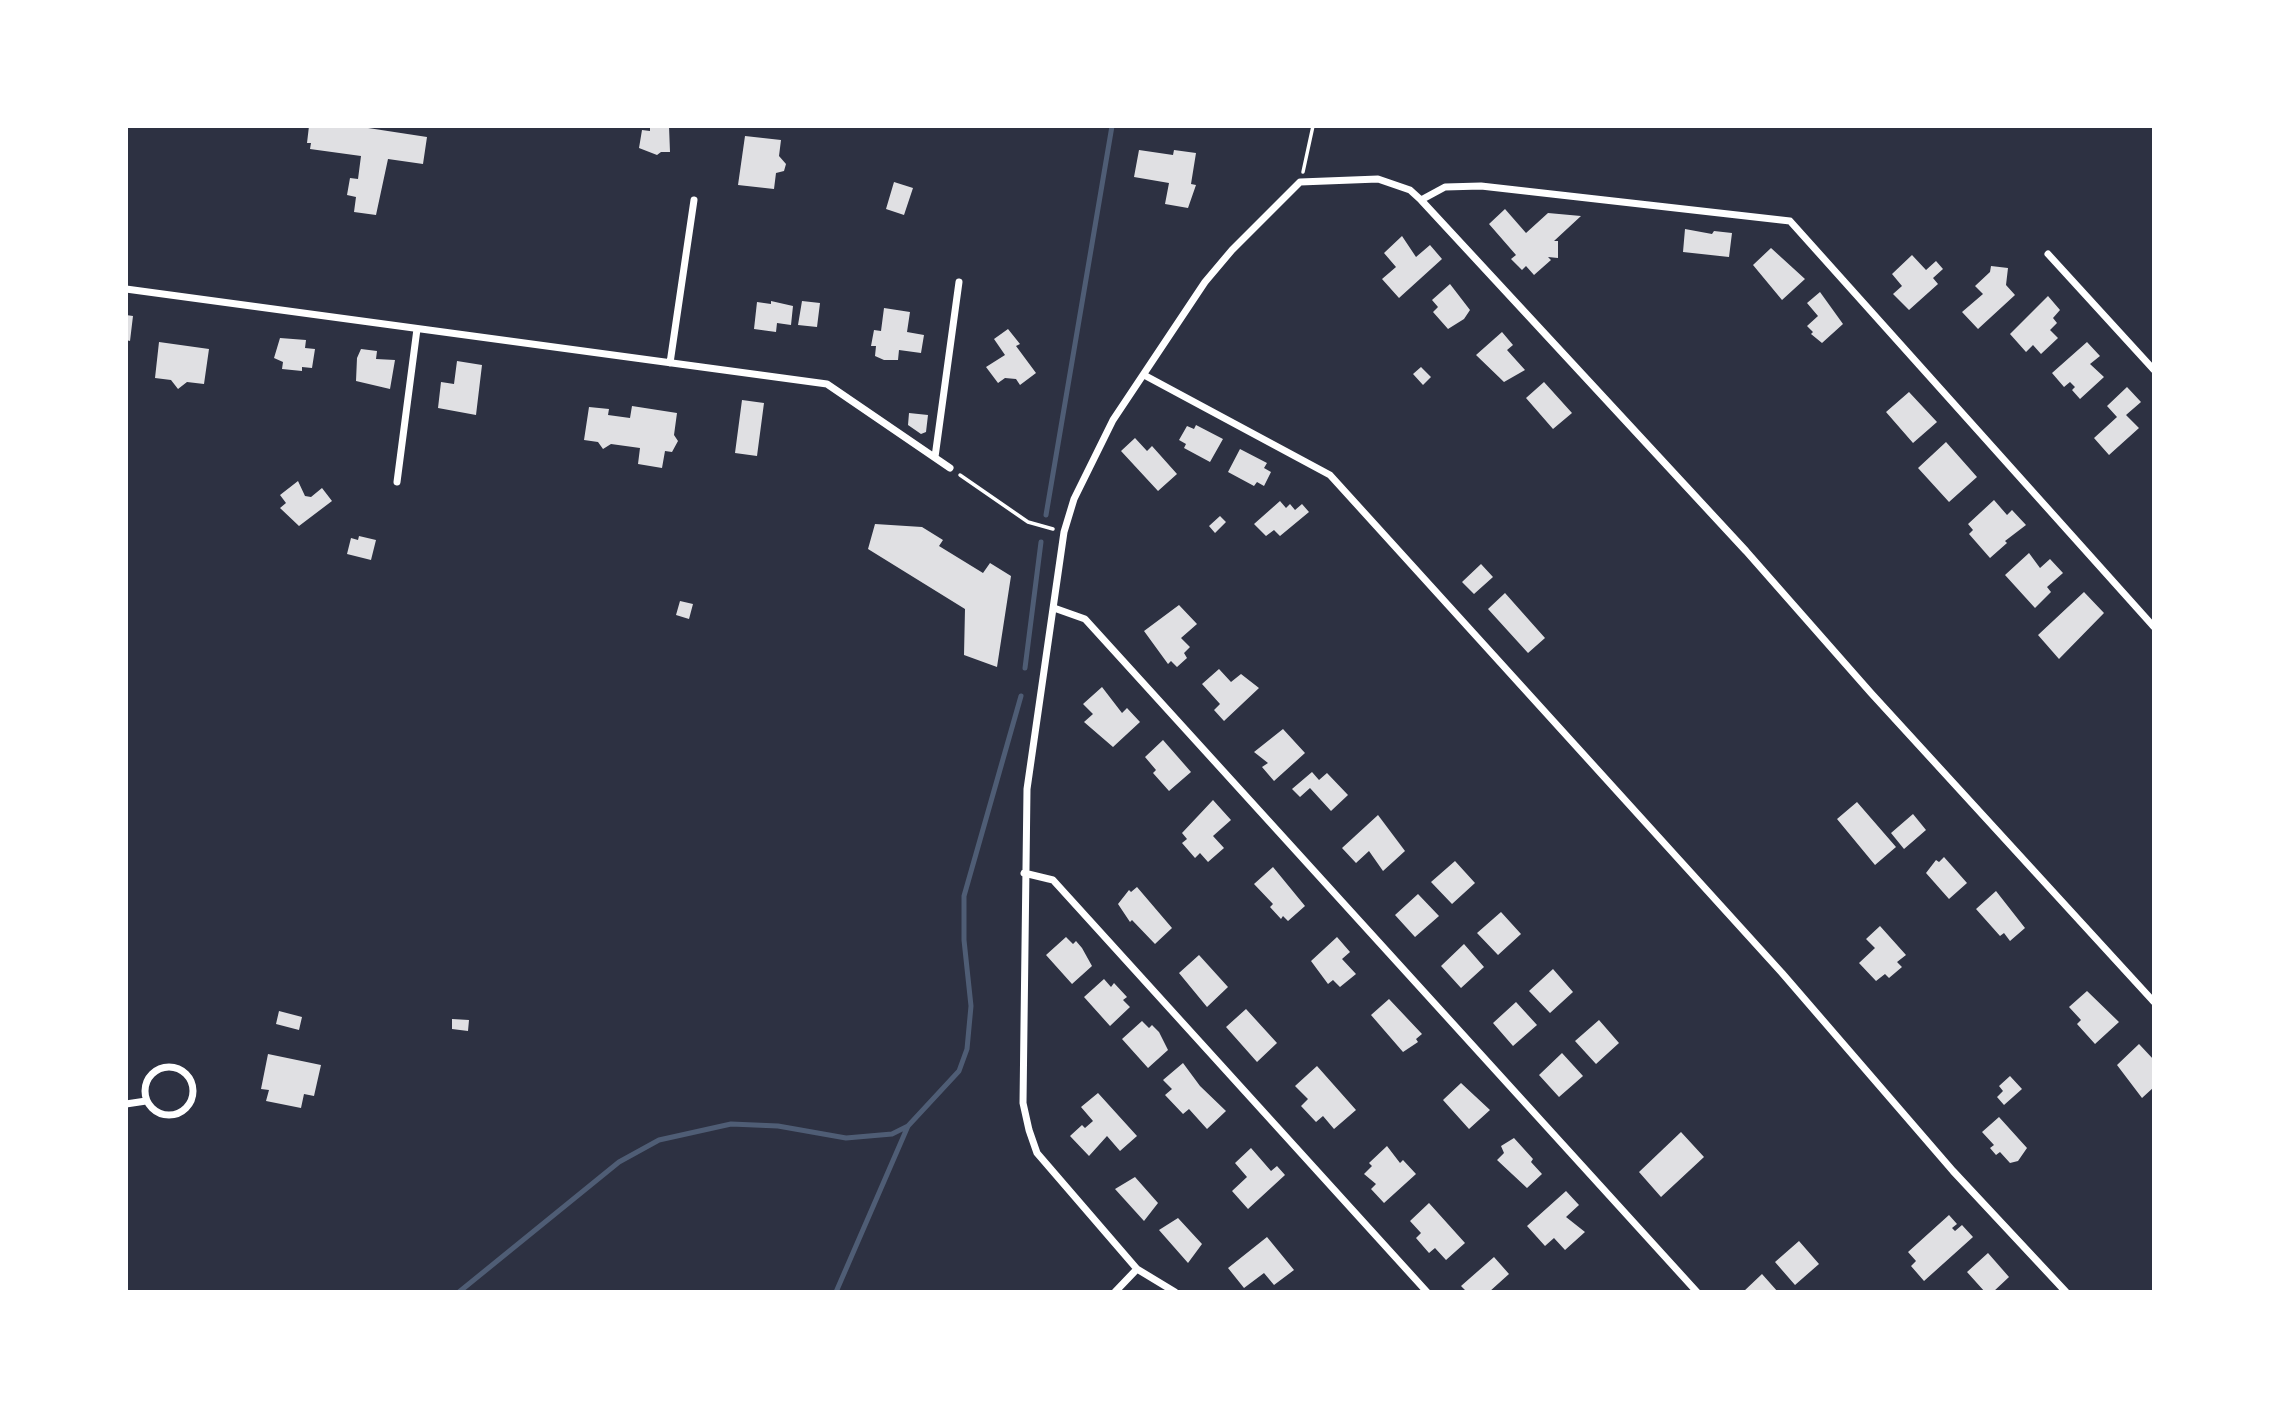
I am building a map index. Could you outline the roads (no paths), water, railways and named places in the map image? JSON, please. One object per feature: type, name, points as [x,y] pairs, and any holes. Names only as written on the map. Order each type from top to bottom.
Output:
[{"type":"street","points":[[1175,1292],[1137,1269],[1037,1153],[1029,1130],[1023,1103],[1024,873],[1031,754],[1064,533],[1074,499],[1097,447],[1205,282],[1231,250],[1300,182],[1378,179],[1410,190],[1421,200],[1746,551],[1871,693],[2154,1002]]},
{"type":"street","points":[[1421,200],[1445,187],[1480,186],[1790,221],[2154,627]]},
{"type":"street","points":[[670,363],[694,200]]},
{"type":"street","points":[[2048,254],[2154,370]]},
{"type":"street","points":[[935,457],[959,282]]},
{"type":"street","points":[[126,289],[827,384],[950,468]]},
{"type":"street","points":[[397,482],[417,329]]},
{"type":"street","points":[[1144,375],[1329,475],[1782,973],[1954,1171],[2066,1292]]},
{"type":"street","points":[[1054,608],[1085,619],[1697,1292]]},
{"type":"street","points":[[1024,873],[1053,880],[1427,1292]]},
{"type":"street","points":[[163,1068],[180,1070],[192,1083],[192,1100],[181,1113],[164,1116],[150,1108],[146,1101],[145,1086],[148,1078],[163,1068]]},
{"type":"street","points":[[126,1104],[146,1101]]},
{"type":"street","points":[[1115,1292],[1137,1269]]},
{"type":"waterway","points":[[1046,515],[1112,126]]},
{"type":"waterway","points":[[1025,668],[1041,542]]},
{"type":"waterway","points":[[459,1292],[619,1162],[659,1140],[731,1124],[778,1126],[846,1138],[892,1134],[908,1126],[959,1071],[967,1049],[971,1006],[964,940],[964,896],[1021,696]]},
{"type":"waterway","points":[[836,1292],[908,1126]]}]
